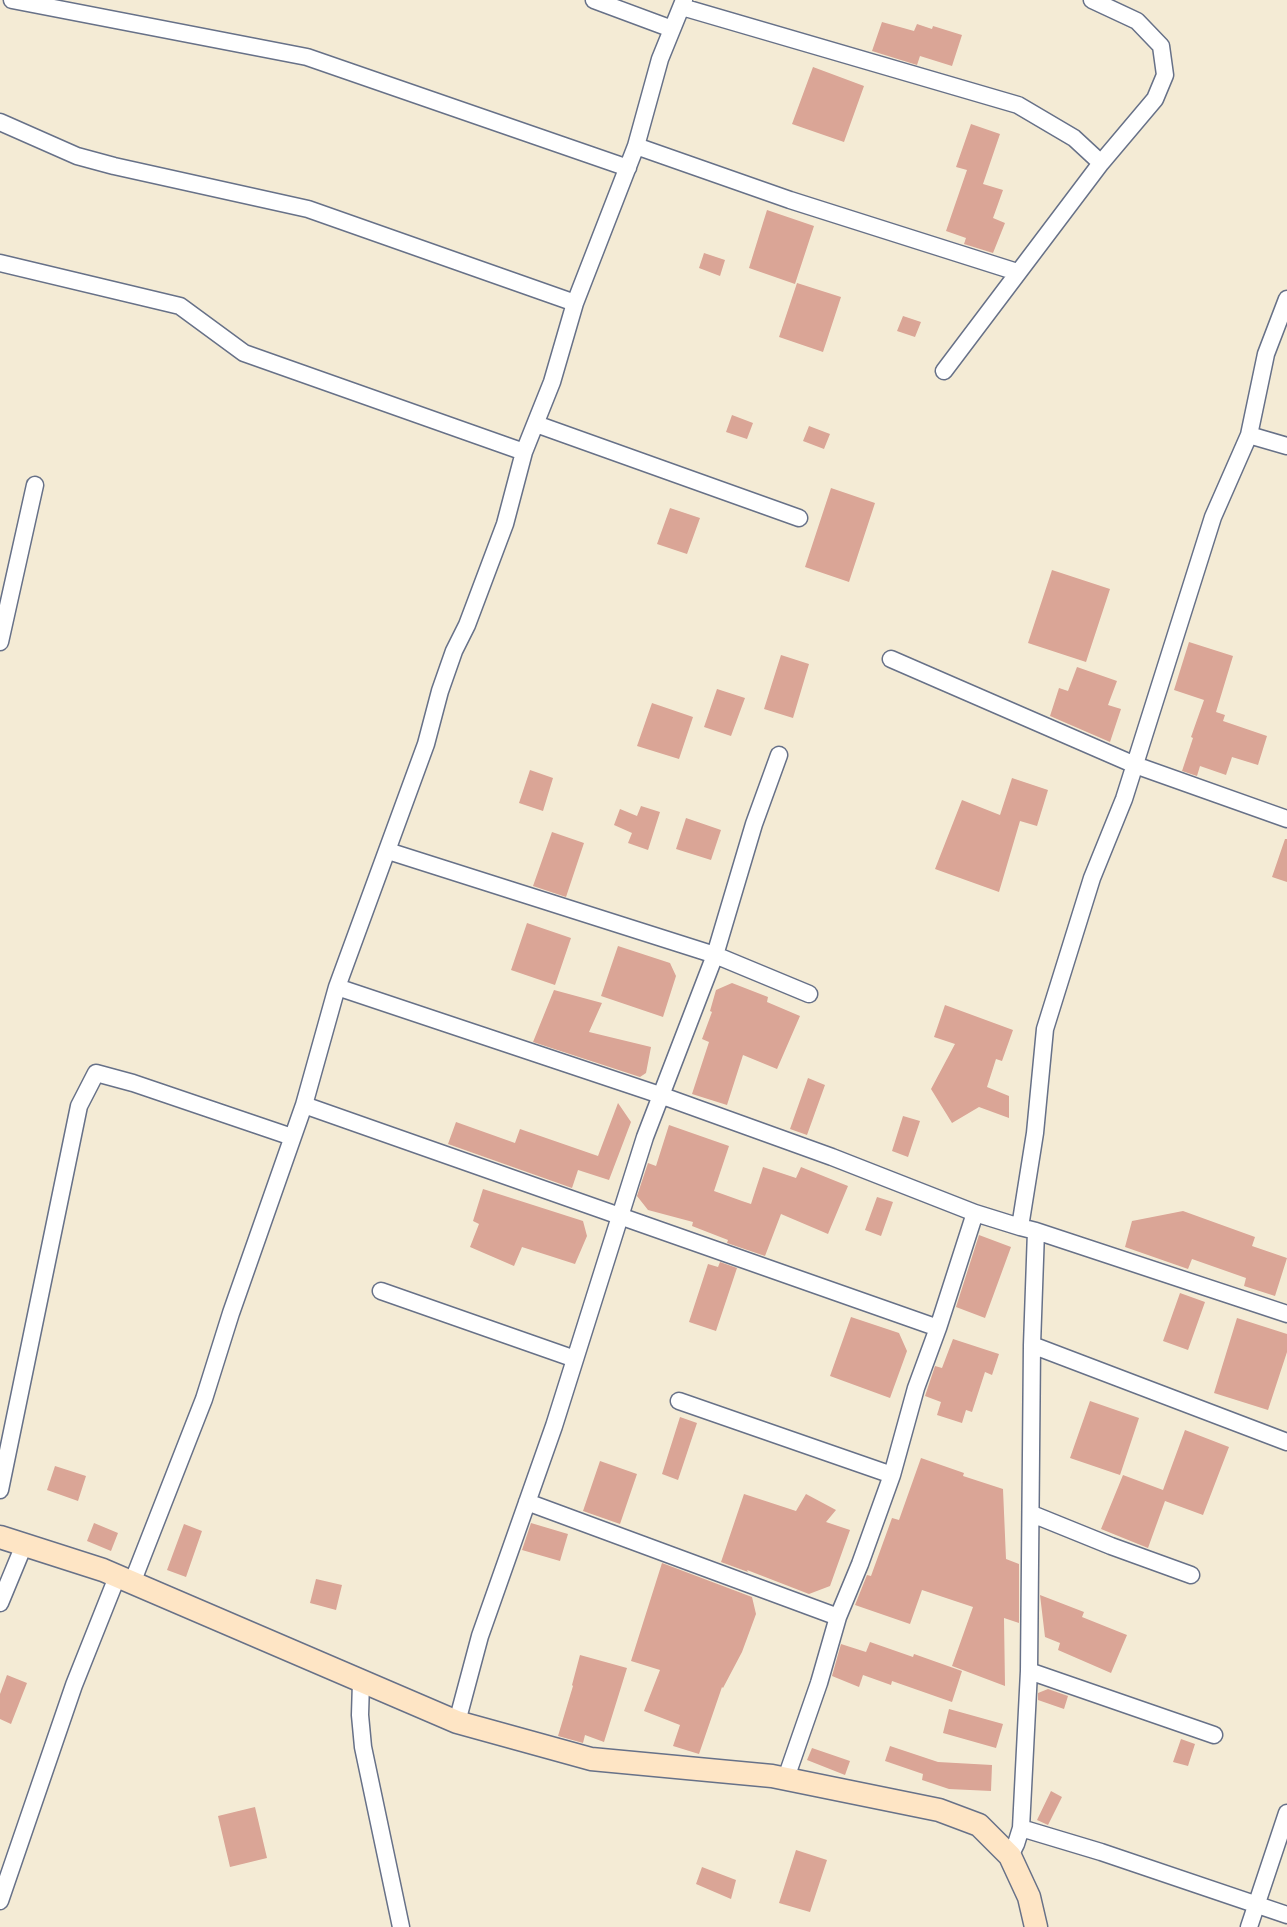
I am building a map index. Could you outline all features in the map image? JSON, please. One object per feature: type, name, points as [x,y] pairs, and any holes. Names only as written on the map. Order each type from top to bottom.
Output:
[{"type":"main road","points":[[0,1537],[81,1562],[457,1722],[591,1759],[786,1779],[939,1810],[979,1825],[1010,1856],[1029,1897],[1036,1927]]},
{"type":"street","points":[[12,0],[307,57],[628,168]]},
{"type":"street","points":[[594,0],[672,29]]},
{"type":"street","points":[[944,371],[1101,163],[1155,99],[1165,75],[1161,46],[1137,21],[1092,0]]},
{"type":"street","points":[[0,1901],[74,1685],[125,1580],[204,1399],[231,1313],[304,1105],[337,987],[426,744],[454,651],[467,625],[505,524],[524,452],[552,382],[575,303],[636,146],[660,59],[683,3],[1018,105],[1074,138],[1101,163]]},
{"type":"street","points":[[0,122],[77,156],[308,209],[575,303]]},
{"type":"street","points":[[636,146],[790,200],[1017,272]]},
{"type":"street","points":[[0,263],[180,306],[244,353],[524,452]]},
{"type":"street","points":[[1010,1856],[1021,1828],[1029,1671],[1032,1345],[1028,1229],[1045,1029],[1092,878],[1124,799],[1164,678],[1213,517],[1249,435],[1266,354],[1287,299]]},
{"type":"street","points":[[536,424],[799,518]]},
{"type":"street","points":[[1249,435],[1287,446]]},
{"type":"street","points":[[0,642],[35,485]]},
{"type":"street","points":[[891,659],[1135,765],[1287,819]]},
{"type":"street","points":[[457,1722],[480,1636],[575,1359],[619,1216],[660,1095],[715,956],[754,824],[779,755]]},
{"type":"street","points":[[388,851],[715,956],[809,994]]},
{"type":"street","points":[[337,987],[660,1095],[832,1157],[975,1213],[1287,1314]]},
{"type":"street","points":[[0,1490],[80,1106],[96,1072],[292,1137]]},
{"type":"street","points":[[304,1105],[938,1328]]},
{"type":"street","points":[[786,1779],[819,1683],[838,1617],[892,1475],[916,1388],[975,1213]]},
{"type":"street","points":[[381,1291],[575,1359]]},
{"type":"street","points":[[1032,1345],[1287,1442]]},
{"type":"street","points":[[680,1401],[892,1475]]},
{"type":"street","points":[[527,1502],[838,1617]]},
{"type":"street","points":[[1032,1514],[1191,1575]]},
{"type":"street","points":[[0,1604],[24,1545]]},
{"type":"street","points":[[1029,1671],[1214,1735]]},
{"type":"street","points":[[362,1682],[360,1715],[363,1747],[401,1927]]},
{"type":"street","points":[[1249,1927],[1287,1813]]},
{"type":"street","points":[[1021,1828],[1101,1852],[1287,1915]]},
{"type":"building","points":[[882,22],[914,31],[917,24],[932,29],[933,26],[962,35],[952,66],[920,56],[917,65],[872,51]]},
{"type":"building","points":[[813,67],[864,86],[844,142],[792,124]]},
{"type":"building","points":[[971,124],[1000,134],[983,184],[1003,190],[993,218],[1005,223],[993,253],[964,244],[966,238],[946,231],[967,170],[956,167]]},
{"type":"building","points":[[767,210],[814,226],[795,284],[749,268]]},
{"type":"building","points":[[704,253],[725,260],[720,276],[699,268]]},
{"type":"building","points":[[797,283],[841,297],[823,352],[779,337]]},
{"type":"building","points":[[903,316],[921,322],[915,337],[897,331]]},
{"type":"building","points":[[732,415],[753,423],[747,439],[726,432]]},
{"type":"building","points":[[809,426],[830,434],[824,449],[803,441]]},
{"type":"building","points":[[831,488],[875,503],[849,582],[805,567]]},
{"type":"building","points":[[670,508],[700,518],[687,554],[657,544]]},
{"type":"building","points":[[1052,570],[1110,589],[1086,662],[1028,643]]},
{"type":"building","points":[[1189,642],[1233,656],[1216,712],[1225,715],[1223,721],[1267,736],[1258,765],[1232,757],[1226,775],[1200,766],[1197,776],[1182,771],[1204,700],[1174,690]]},
{"type":"building","points":[[781,655],[809,664],[793,718],[764,709]]},
{"type":"building","points":[[1077,667],[1117,681],[1108,705],[1121,709],[1110,742],[1050,716],[1059,688],[1068,691]]},
{"type":"building","points":[[717,689],[745,698],[731,736],[704,727]]},
{"type":"building","points":[[652,703],[693,717],[679,759],[637,746]]},
{"type":"building","points":[[530,770],[553,778],[543,811],[519,803]]},
{"type":"building","points":[[1012,778],[1048,790],[1037,826],[1020,821],[999,892],[935,869],[962,800],[1000,815]]},
{"type":"building","points":[[641,806],[660,812],[648,850],[628,843],[632,833],[614,825],[620,809],[637,816]]},
{"type":"building","points":[[686,818],[721,830],[711,860],[676,849]]},
{"type":"building","points":[[552,832],[584,843],[566,897],[533,886]]},
{"type":"building","points":[[1285,839],[1287,839],[1287,882],[1272,877]]},
{"type":"building","points":[[527,923],[571,938],[555,985],[511,970]]},
{"type":"building","points":[[618,946],[670,963],[676,976],[663,1017],[601,996]]},
{"type":"building","points":[[732,983],[768,997],[767,1002],[800,1016],[777,1069],[743,1055],[727,1105],[692,1094],[709,1042],[702,1039],[712,1012],[710,1011],[716,990]]},
{"type":"building","points":[[554,990],[602,1003],[589,1032],[651,1047],[646,1073],[640,1077],[533,1042]]},
{"type":"building","points":[[945,1005],[1013,1030],[1002,1061],[996,1059],[987,1087],[1009,1096],[1009,1118],[979,1107],[952,1123],[931,1089],[955,1044],[934,1037]]},
{"type":"building","points":[[808,1078],[825,1085],[807,1135],[790,1129]]},
{"type":"building","points":[[618,1103],[631,1122],[609,1180],[578,1170],[572,1188],[448,1144],[456,1122],[515,1143],[520,1129],[598,1156]]},
{"type":"building","points":[[903,1116],[920,1121],[908,1157],[892,1151]]},
{"type":"building","points":[[669,1125],[729,1146],[714,1191],[742,1201],[751,1204],[763,1167],[796,1178],[801,1167],[848,1186],[828,1234],[781,1214],[765,1256],[727,1243],[728,1240],[692,1226],[693,1222],[648,1210],[637,1196],[648,1163],[656,1166]]},
{"type":"building","points":[[483,1189],[583,1221],[587,1236],[575,1264],[522,1247],[514,1266],[470,1247],[479,1224],[473,1221]]},
{"type":"building","points":[[877,1197],[893,1202],[881,1236],[865,1230]]},
{"type":"building","points":[[1183,1211],[1255,1237],[1252,1246],[1287,1258],[1275,1296],[1244,1286],[1246,1278],[1192,1259],[1188,1269],[1125,1247],[1132,1221]]},
{"type":"building","points":[[979,1235],[1011,1247],[985,1318],[956,1307]]},
{"type":"building","points":[[720,1262],[737,1268],[716,1331],[689,1322],[708,1264],[718,1267]]},
{"type":"building","points":[[1180,1293],[1205,1302],[1188,1350],[1163,1341]]},
{"type":"building","points":[[851,1317],[899,1333],[907,1351],[890,1398],[830,1376]]},
{"type":"building","points":[[1237,1318],[1287,1334],[1287,1352],[1268,1410],[1214,1393]]},
{"type":"building","points":[[953,1339],[999,1354],[992,1375],[985,1372],[972,1412],[966,1410],[962,1423],[937,1415],[941,1402],[925,1396],[935,1366],[942,1368]]},
{"type":"building","points":[[1090,1401],[1139,1418],[1120,1475],[1070,1458]]},
{"type":"building","points":[[680,1417],[697,1423],[678,1480],[662,1474]]},
{"type":"building","points":[[1185,1430],[1229,1447],[1203,1515],[1165,1501],[1148,1548],[1101,1529],[1123,1475],[1163,1490]]},
{"type":"building","points":[[921,1458],[964,1473],[963,1476],[1003,1489],[1006,1559],[1019,1564],[1019,1623],[1004,1618],[1005,1686],[952,1666],[973,1607],[922,1590],[910,1624],[855,1605],[867,1575],[871,1576],[892,1518],[899,1520]]},
{"type":"building","points":[[600,1461],[637,1474],[620,1524],[583,1511]]},
{"type":"building","points":[[55,1466],[86,1476],[78,1501],[47,1490]]},
{"type":"building","points":[[744,1494],[796,1511],[806,1494],[836,1510],[826,1522],[850,1530],[830,1586],[809,1594],[721,1562]]},
{"type":"building","points":[[94,1523],[118,1533],[111,1551],[87,1541]]},
{"type":"building","points":[[531,1523],[568,1534],[560,1561],[522,1550]]},
{"type":"building","points":[[184,1524],[202,1531],[186,1577],[167,1570]]},
{"type":"building","points":[[662,1563],[752,1597],[756,1614],[742,1652],[722,1687],[699,1754],[673,1746],[680,1725],[644,1711],[660,1670],[631,1661]]},
{"type":"building","points":[[316,1579],[342,1585],[336,1610],[310,1603]]},
{"type":"building","points":[[1040,1595],[1084,1612],[1082,1617],[1127,1635],[1111,1673],[1058,1650],[1060,1643],[1045,1637]]},
{"type":"building","points":[[870,1642],[962,1671],[952,1702],[892,1681],[891,1685],[863,1675],[859,1687],[832,1676],[841,1644],[866,1652]]},
{"type":"building","points":[[580,1655],[627,1668],[604,1742],[585,1735],[583,1743],[558,1736]]},
{"type":"building","points":[[7,1675],[27,1683],[11,1724],[0,1719],[0,1694]]},
{"type":"building","points":[[1048,1689],[1068,1696],[1064,1709],[1038,1700],[1038,1693]]},
{"type":"building","points":[[949,1709],[1003,1724],[996,1748],[943,1733]]},
{"type":"building","points":[[1181,1739],[1195,1744],[1188,1766],[1173,1762]]},
{"type":"building","points":[[890,1746],[938,1762],[992,1765],[991,1791],[949,1789],[922,1780],[923,1774],[885,1761]]},
{"type":"building","points":[[812,1748],[850,1761],[845,1775],[807,1760]]},
{"type":"building","points":[[1051,1791],[1062,1797],[1048,1825],[1037,1820]]},
{"type":"building","points":[[255,1807],[267,1858],[230,1867],[218,1816]]},
{"type":"building","points":[[796,1850],[827,1860],[810,1912],[779,1903]]},
{"type":"building","points":[[702,1867],[736,1880],[731,1899],[696,1884]]}]
